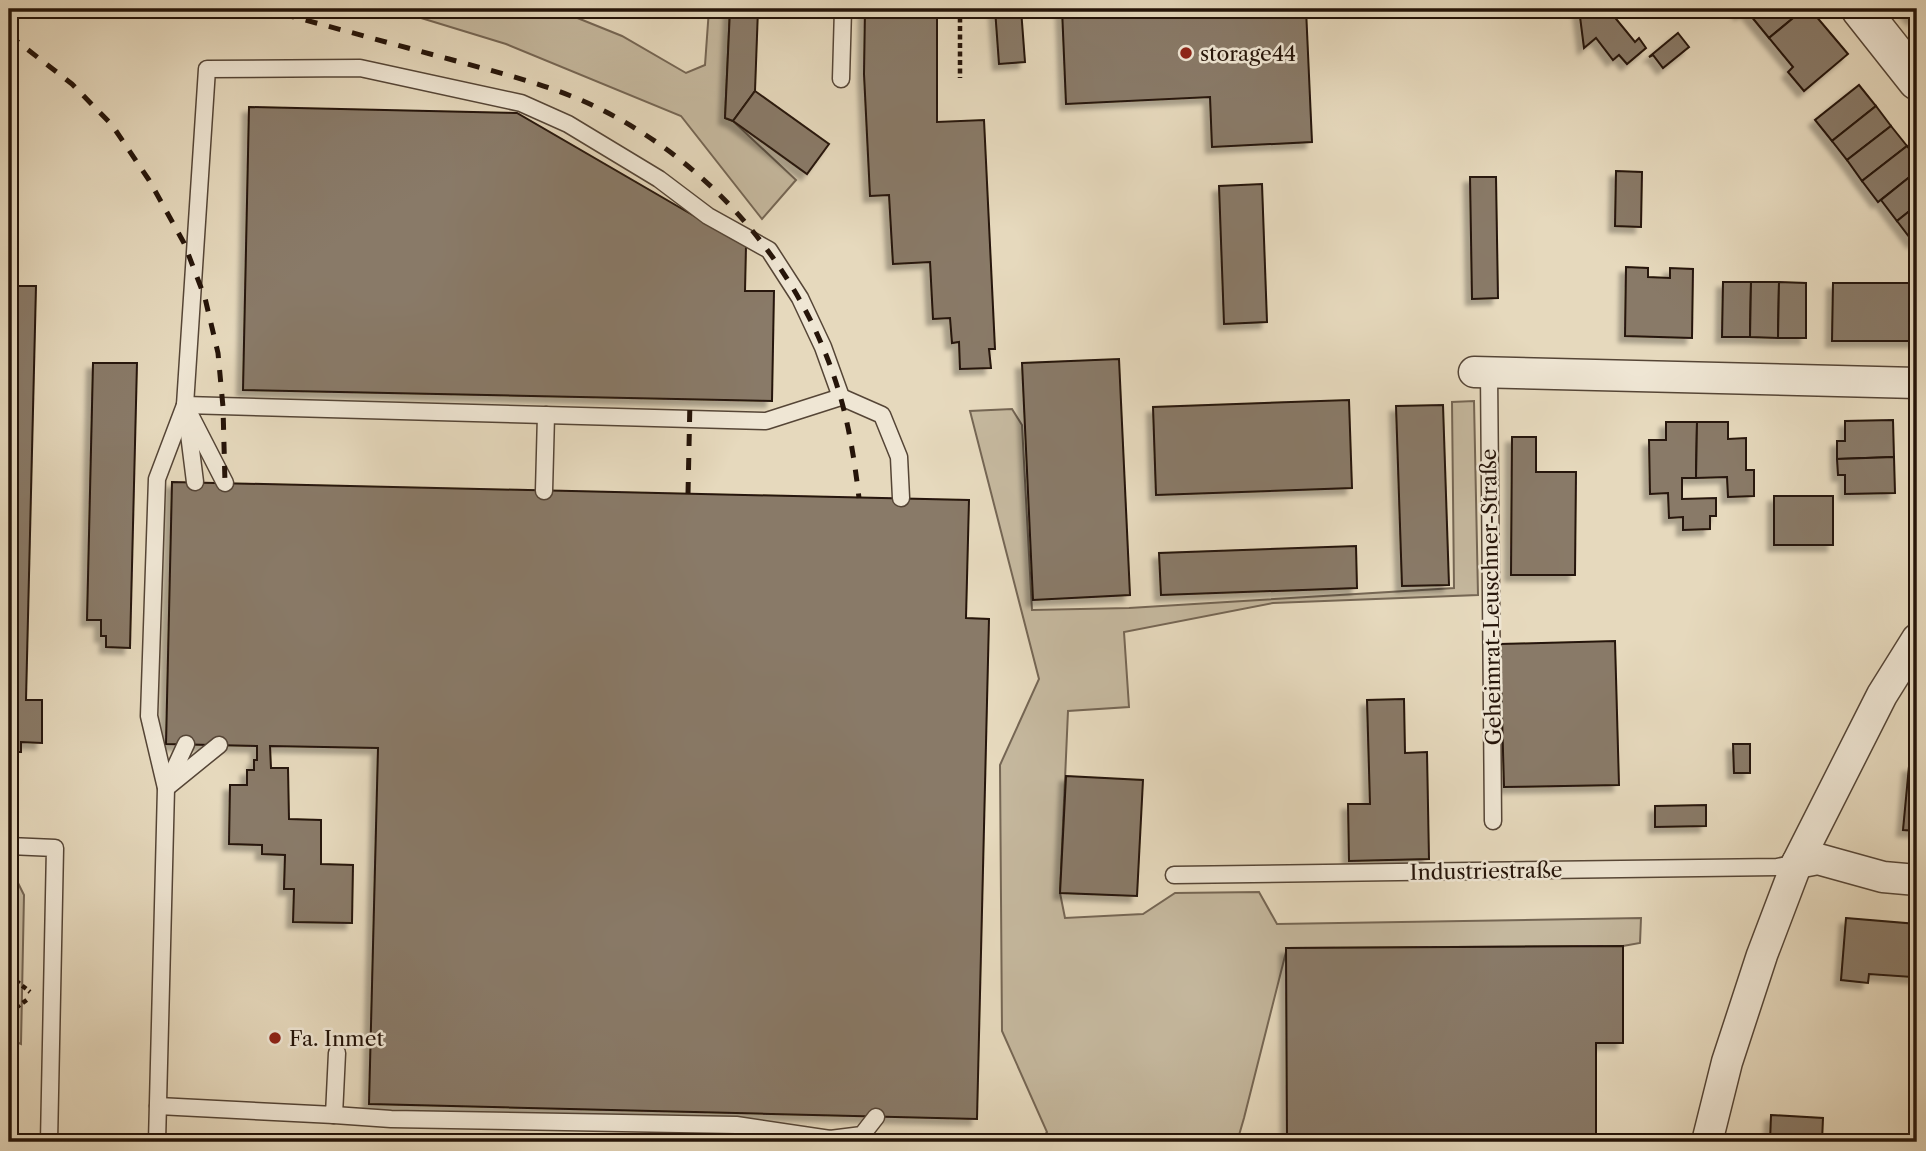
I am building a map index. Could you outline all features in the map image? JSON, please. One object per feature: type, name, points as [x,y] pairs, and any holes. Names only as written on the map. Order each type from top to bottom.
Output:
[{"type":"street","points":[[1860,9],[1917,81]]},
{"type":"street","name":"Geheimrat-Leuschner-Straße","points":[[1482,372],[1917,383]]},
{"type":"street","points":[[1707,1142],[1734,1038],[1797,863],[1882,695],[1917,639]]},
{"type":"street","points":[[1797,863],[1818,859],[1883,877],[1917,880]]},
{"type":"lane","points":[[841,79],[843,9]]},
{"type":"lane","points":[[195,482],[185,405],[207,69],[360,68],[520,103],[568,124],[659,179],[708,216],[769,250],[800,298],[841,397]]},
{"type":"lane","name":"Geheimrat-Leuschner-Straße","points":[[1482,372],[1493,821]]},
{"type":"lane","points":[[185,405],[766,421],[841,397],[881,415],[900,457],[901,498]]},
{"type":"lane","points":[[185,405],[225,483]]},
{"type":"lane","points":[[157,1142],[166,788],[149,716],[157,479],[185,405]]},
{"type":"lane","points":[[544,491],[546,415]]},
{"type":"lane","points":[[166,788],[186,744]]},
{"type":"lane","points":[[166,788],[219,745]]},
{"type":"lane","points":[[9,846],[55,848],[49,1142]]},
{"type":"lane","name":"Industriestraße","points":[[1174,875],[1777,867],[1797,863]]},
{"type":"lane","points":[[334,1115],[337,1053]]},
{"type":"lane","points":[[158,1106],[391,1119],[736,1125],[830,1139],[862,1135],[876,1117]]},
{"type":"path","points":[[960,9],[960,78]]},
{"type":"path","points":[[9,975],[33,995]]},
{"type":"shaded area","points":[[383,9],[570,9],[570,15],[622,36],[686,73],[705,65],[709,9],[730,9],[725,118],[733,121],[796,180],[762,219],[681,116],[506,44]]},
{"type":"shaded area","points":[[1474,401],[1478,595],[1273,603],[1124,632],[1129,707],[1068,711],[1060,893],[1065,918],[1143,914],[1175,893],[1259,892],[1277,924],[1641,918],[1640,943],[1623,946],[1287,948],[1237,1142],[1039,1142],[1047,1132],[1002,1031],[1000,765],[1039,679],[970,411],[1012,409],[1022,425],[1032,610],[1129,608],[1454,588],[1452,402]]},
{"type":"shaded area","points":[[9,872],[15,877],[24,895],[21,1044],[9,1039]]},
{"type":"building","points":[[730,9],[758,9],[755,91],[733,121],[725,118]]},
{"type":"building","points":[[865,9],[937,9],[937,122],[984,120],[995,349],[989,349],[991,368],[960,369],[959,342],[952,343],[950,318],[933,319],[930,262],[893,264],[889,195],[870,196],[864,74]]},
{"type":"building","points":[[995,9],[1021,9],[1025,62],[999,64]]},
{"type":"building","name":"storage44","points":[[1062,9],[1306,9],[1312,142],[1212,147],[1210,97],[1066,104]]},
{"type":"building","points":[[1579,9],[1608,9],[1635,42],[1639,38],[1646,48],[1627,64],[1619,55],[1613,60],[1596,38],[1584,48]]},
{"type":"building","points":[[1737,9],[1804,9],[1769,38],[1746,10],[1741,14]]},
{"type":"building","points":[[1804,9],[1810,9],[1848,54],[1804,91],[1788,72],[1793,67],[1769,38]]},
{"type":"building","points":[[1905,9],[1917,9],[1917,16],[1913,19]]},
{"type":"building","points":[[1678,33],[1689,47],[1663,68],[1653,55],[1649,57]]},
{"type":"building","points":[[1859,85],[1876,106],[1832,141],[1815,120]]},
{"type":"building","points":[[755,91],[829,144],[807,174],[733,121]]},
{"type":"building","points":[[1876,106],[1891,126],[1847,160],[1832,141]]},
{"type":"building","points":[[249,107],[517,113],[746,246],[745,291],[774,291],[772,401],[243,390]]},
{"type":"building","points":[[1891,126],[1907,146],[1862,181],[1847,160]]},
{"type":"building","points":[[1907,146],[1917,159],[1917,171],[1878,202],[1862,181]]},
{"type":"building","points":[[1616,171],[1642,172],[1641,227],[1615,226]]},
{"type":"building","points":[[1917,171],[1917,205],[1897,221],[1881,200]]},
{"type":"building","points":[[1470,177],[1496,177],[1498,298],[1472,299]]},
{"type":"building","points":[[1262,184],[1267,322],[1224,324],[1219,186]]},
{"type":"building","points":[[1917,205],[1917,238],[1913,242],[1897,221]]},
{"type":"building","points":[[1626,267],[1648,268],[1648,277],[1670,278],[1670,268],[1693,269],[1692,338],[1625,336]]},
{"type":"building","points":[[1723,282],[1751,282],[1750,337],[1722,337]]},
{"type":"building","points":[[1751,282],[1779,282],[1778,338],[1750,337]]},
{"type":"building","points":[[1779,282],[1806,283],[1806,338],[1778,338]]},
{"type":"building","points":[[1833,283],[1917,283],[1917,341],[1832,341]]},
{"type":"building","points":[[9,286],[36,286],[26,700],[42,700],[42,743],[21,742],[21,752],[15,752],[14,786],[9,786]]},
{"type":"building","points":[[1119,359],[1130,595],[1033,600],[1022,363]]},
{"type":"building","points":[[93,363],[137,363],[130,648],[106,647],[106,636],[101,636],[101,620],[87,620]]},
{"type":"building","points":[[1349,400],[1352,488],[1156,495],[1153,407]]},
{"type":"building","points":[[1443,405],[1449,585],[1402,586],[1396,406]]},
{"type":"building","points":[[1893,420],[1894,457],[1837,459],[1837,441],[1845,441],[1845,421]]},
{"type":"building","points":[[1666,422],[1697,422],[1696,478],[1682,478],[1682,499],[1716,498],[1716,516],[1710,516],[1710,529],[1683,530],[1683,517],[1669,518],[1668,493],[1650,494],[1649,440],[1666,440]]},
{"type":"building","points":[[1697,422],[1728,422],[1728,439],[1746,438],[1746,470],[1754,470],[1754,496],[1728,497],[1727,477],[1696,478]]},
{"type":"building","points":[[1512,437],[1536,437],[1536,472],[1576,472],[1575,575],[1511,575]]},
{"type":"building","points":[[1894,457],[1895,493],[1845,494],[1845,475],[1838,475],[1837,459]]},
{"type":"building","points":[[172,482],[969,500],[966,618],[989,619],[977,1119],[369,1104],[378,748],[270,746],[271,768],[288,768],[289,819],[321,820],[321,864],[353,865],[352,923],[293,922],[294,889],[284,889],[285,855],[262,854],[262,845],[229,844],[230,785],[247,785],[247,770],[254,770],[257,746],[166,744]]},
{"type":"building","points":[[1774,496],[1833,496],[1833,545],[1774,545]]},
{"type":"building","points":[[1356,546],[1357,588],[1161,595],[1159,553]]},
{"type":"building","points":[[1615,641],[1619,785],[1504,787],[1500,644]]},
{"type":"building","points":[[1404,699],[1405,753],[1427,752],[1429,859],[1349,861],[1348,804],[1370,804],[1367,700]]},
{"type":"building","points":[[1733,744],[1750,744],[1750,773],[1734,773]]},
{"type":"building","points":[[1909,766],[1917,767],[1917,831],[1903,830]]},
{"type":"building","points":[[1066,776],[1143,780],[1137,896],[1060,893]]},
{"type":"building","points":[[1706,805],[1706,826],[1655,827],[1655,806]]},
{"type":"building","points":[[1846,918],[1917,924],[1912,977],[1869,974],[1868,983],[1841,980]]},
{"type":"building","points":[[1917,928],[1917,978],[1912,977]]},
{"type":"building","points":[[1623,946],[1623,1043],[1596,1043],[1596,1142],[1287,1142],[1286,948]]},
{"type":"building","points":[[1771,1115],[1823,1118],[1822,1142],[1770,1142]]},
{"type":"railway","points":[[259,9],[545,86],[622,121],[666,149],[706,182],[742,219],[774,260],[802,304],[824,350],[841,399],[859,498]]},
{"type":"railway","points":[[9,35],[72,84],[112,125],[149,180],[184,243],[205,298],[218,353],[225,483]]},
{"type":"railway","points":[[688,494],[690,400]]},
{"type":"place","name":"storage44","points":[[1186,53]]},
{"type":"place","name":"Fa. Inmet","points":[[275,1038]]}]
